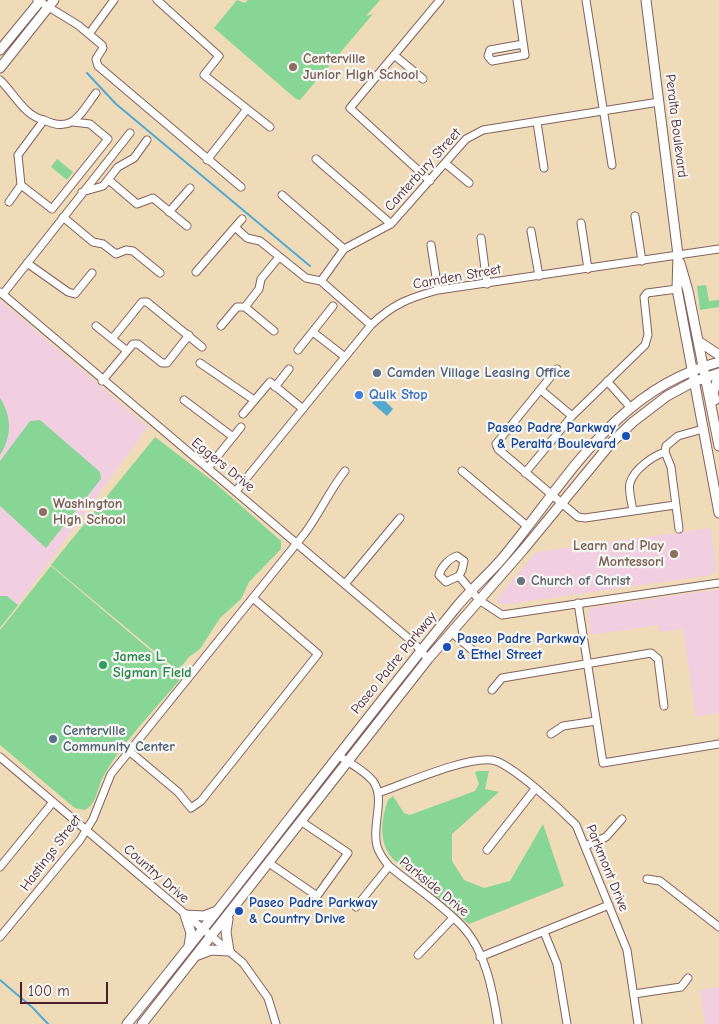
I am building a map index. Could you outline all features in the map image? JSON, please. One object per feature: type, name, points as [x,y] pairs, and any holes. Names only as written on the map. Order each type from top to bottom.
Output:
[{"type":"main road","name":"Peralta Boulevard","points":[[646,0],[678,256],[677,288],[719,514]]},
{"type":"main road","points":[[0,50],[39,1]]},
{"type":"main road","points":[[0,68],[52,3]]},
{"type":"main road","name":"Peralta Boulevard","points":[[678,256],[688,291],[704,378],[718,426],[719,446]]},
{"type":"main road","points":[[698,341],[719,355]]},
{"type":"main road","name":"Paseo Padre Parkway","points":[[127,1024],[219,910],[338,755],[422,650],[472,589],[500,560],[596,440],[650,393],[691,370],[719,362]]},
{"type":"main road","points":[[718,426],[713,393],[719,374]]},
{"type":"main road","name":"Paseo Padre Parkway","points":[[142,1024],[428,659],[622,431],[667,396],[693,382],[719,374]]},
{"type":"main road","points":[[188,948],[191,933],[186,916],[204,916],[219,910]]},
{"type":"main road","points":[[197,955],[211,950],[229,951],[226,932],[228,916]]},
{"type":"street","points":[[89,34],[114,0]]},
{"type":"street","points":[[157,0],[219,56],[204,75],[270,127]]},
{"type":"street","points":[[430,181],[350,108],[440,0]]},
{"type":"street","points":[[517,0],[526,55],[492,61],[488,56],[490,50],[523,44]]},
{"type":"street","points":[[586,0],[612,165]]},
{"type":"street","points":[[39,1],[52,3],[102,45],[103,48],[96,59],[98,66],[240,187]]},
{"type":"street","points":[[394,55],[423,79]]},
{"type":"street","points":[[0,80],[24,108],[39,118],[55,125],[66,126],[73,122],[96,93]]},
{"type":"street","name":"Canterbury Street","points":[[321,282],[344,249],[390,224],[474,133],[659,102]]},
{"type":"street","points":[[207,160],[247,109]]},
{"type":"street","points":[[8,202],[21,185],[18,155],[44,120]]},
{"type":"street","points":[[21,185],[52,209],[108,139],[90,124],[73,122]]},
{"type":"street","points":[[537,122],[544,168]]},
{"type":"street","points":[[1,293],[130,133]]},
{"type":"street","points":[[82,192],[103,186],[118,167],[134,158],[148,140]]},
{"type":"street","points":[[316,159],[390,224]]},
{"type":"street","points":[[445,163],[469,183]]},
{"type":"street","points":[[107,182],[110,181],[137,204],[153,198],[187,226]]},
{"type":"street","points":[[169,212],[190,188]]},
{"type":"street","points":[[282,195],[344,249]]},
{"type":"street","points":[[635,216],[642,261]]},
{"type":"street","points":[[63,217],[93,242],[103,244],[116,254],[126,250],[133,251],[160,273]]},
{"type":"street","points":[[196,272],[242,219]]},
{"type":"street","points":[[581,223],[588,269]]},
{"type":"street","points":[[235,227],[247,238],[260,241],[306,278],[321,282],[371,325]]},
{"type":"street","points":[[531,231],[539,276]]},
{"type":"street","points":[[481,238],[487,284]]},
{"type":"street","points":[[431,245],[438,290]]},
{"type":"street","name":"Camden Street","points":[[236,490],[371,325],[389,308],[412,297],[438,290],[719,249]]},
{"type":"street","points":[[245,307],[259,289],[260,279],[279,257]]},
{"type":"street","points":[[27,262],[68,292],[74,294],[92,273]]},
{"type":"street","points":[[526,473],[572,416],[645,344],[648,335],[644,297],[650,292],[677,288]]},
{"type":"street","name":"Eggers Drive","points":[[1,293],[102,381],[236,490],[422,650],[428,659]]},
{"type":"street","points":[[112,339],[142,302],[146,302],[202,346]]},
{"type":"street","points":[[221,326],[237,306],[245,307],[274,331]]},
{"type":"street","points":[[298,350],[334,306]]},
{"type":"street","points":[[96,326],[126,350]]},
{"type":"street","points":[[313,332],[345,357]]},
{"type":"street","points":[[102,381],[126,350],[138,344],[162,363],[166,363],[189,336]]},
{"type":"street","points":[[200,364],[254,400]]},
{"type":"street","points":[[275,387],[289,369]]},
{"type":"street","points":[[557,369],[495,447],[561,504],[582,518],[676,505]]},
{"type":"street","points":[[607,381],[631,408]]},
{"type":"street","points":[[243,414],[270,382],[303,409]]},
{"type":"street","points":[[541,390],[572,416]]},
{"type":"street","points":[[184,400],[233,437]]},
{"type":"street","points":[[208,468],[242,428]]},
{"type":"street","points":[[679,529],[671,467],[665,452],[666,446],[678,436],[703,429]]},
{"type":"street","points":[[633,511],[630,483],[634,475],[654,456],[665,452]]},
{"type":"street","name":"Hastings Street","points":[[0,937],[80,840],[93,819],[111,774],[318,516],[330,490],[345,471]]},
{"type":"street","points":[[462,471],[527,526]]},
{"type":"street","points":[[345,584],[400,518]]},
{"type":"street","points":[[458,576],[472,589],[479,600],[502,616],[719,583]]},
{"type":"street","points":[[129,751],[178,792],[191,808],[201,801],[318,654],[253,598]]},
{"type":"street","points":[[578,603],[604,763],[719,744]]},
{"type":"street","points":[[451,632],[477,654]]},
{"type":"street","points":[[492,690],[502,678],[651,653],[658,659],[664,706]]},
{"type":"street","points":[[551,734],[563,726],[596,721]]},
{"type":"street","points":[[338,755],[367,775],[374,782],[378,793]]},
{"type":"street","name":"Country Drive","points":[[0,756],[243,963],[260,984],[268,998],[276,1024]]},
{"type":"street","name":"Parkmont Drive","points":[[378,793],[479,760],[493,760],[507,765],[576,825],[627,950],[638,1024]]},
{"type":"street","points":[[487,850],[535,790]]},
{"type":"street","name":"Parkside Drive","points":[[378,793],[375,839],[380,856],[389,866],[453,918],[471,938],[493,992],[498,1024]]},
{"type":"street","points":[[0,867],[53,802]]},
{"type":"street","points":[[585,846],[606,837],[622,820]]},
{"type":"street","points":[[270,863],[316,896],[348,853],[302,822]]},
{"type":"street","points":[[356,908],[389,866]]},
{"type":"street","points":[[647,879],[660,881],[719,926]]},
{"type":"street","points":[[480,957],[609,905]]},
{"type":"street","points":[[418,955],[453,918]]},
{"type":"street","points":[[544,932],[558,964],[566,1024]]},
{"type":"street","points":[[634,994],[680,987],[688,978]]},
{"type":"shaded area","name":"Washington High School","points":[[0,300],[148,427],[18,605],[7,596],[0,596]]},
{"type":"shaded area","points":[[711,528],[717,569],[712,575],[509,604],[498,604],[496,599],[536,552]]},
{"type":"shaded area","points":[[719,589],[719,713],[696,717],[683,629],[659,632],[658,625],[591,635],[588,613],[591,608]]},
{"type":"shaded area","points":[[719,987],[719,1024],[705,1024],[700,990]]},
{"type":"green space","name":"Centerville Junior High School","points":[[237,0],[245,3],[248,0],[380,0],[366,16],[373,14],[300,100],[296,99],[214,28]]},
{"type":"green space","points":[[57,159],[73,172],[67,180],[51,167]]},
{"type":"green space","points":[[706,285],[709,301],[719,300],[719,307],[700,310],[697,286]]},
{"type":"green space","points":[[0,398],[7,412],[9,427],[7,441],[0,455]]},
{"type":"green space","points":[[40,420],[100,472],[101,479],[46,548],[0,506],[0,461],[30,421]]},
{"type":"green space","points":[[155,437],[214,482],[281,541],[281,549],[249,582],[241,599],[220,618],[200,649],[189,657],[178,671],[51,565]]},
{"type":"green space","points":[[51,566],[182,677],[120,751],[103,777],[92,804],[85,810],[75,808],[0,745],[0,630]]},
{"type":"green space","points":[[0,596],[7,596],[18,605],[0,628]]},
{"type":"green space","points":[[489,771],[485,789],[499,792],[452,834],[452,861],[464,880],[484,888],[510,881],[543,824],[564,886],[469,924],[393,859],[385,845],[382,831],[388,800],[393,796],[404,813],[410,815],[475,791],[479,784],[475,772]]},
{"type":"water","points":[[379,395],[393,409],[387,416],[372,403]]},
{"type":"waterway","points":[[87,73],[116,104],[310,266]]},
{"type":"waterway","points":[[0,980],[33,1008],[48,1024]]},
{"type":"place","name":"Centerville Junior High School","points":[[293,67]]},
{"type":"place","name":"Camden Village Leasing Office","points":[[377,373]]},
{"type":"place","name":"Quik Stop","points":[[359,395]]},
{"type":"place","name":"Paseo Padre Parkway & Peralta Boulevard","points":[[626,436]]},
{"type":"place","name":"Washington High School","points":[[43,512]]},
{"type":"place","name":"Learn and Play Montessori","points":[[674,554]]},
{"type":"place","name":"Church of Christ","points":[[521,581]]},
{"type":"place","name":"Paseo Padre Parkway & Ethel Street","points":[[447,647]]},
{"type":"place","name":"James L. Sigman Field","points":[[103,665]]},
{"type":"place","name":"Centerville Community Center","points":[[53,739]]},
{"type":"place","name":"Paseo Padre Parkway & Country Drive","points":[[239,911]]}]
